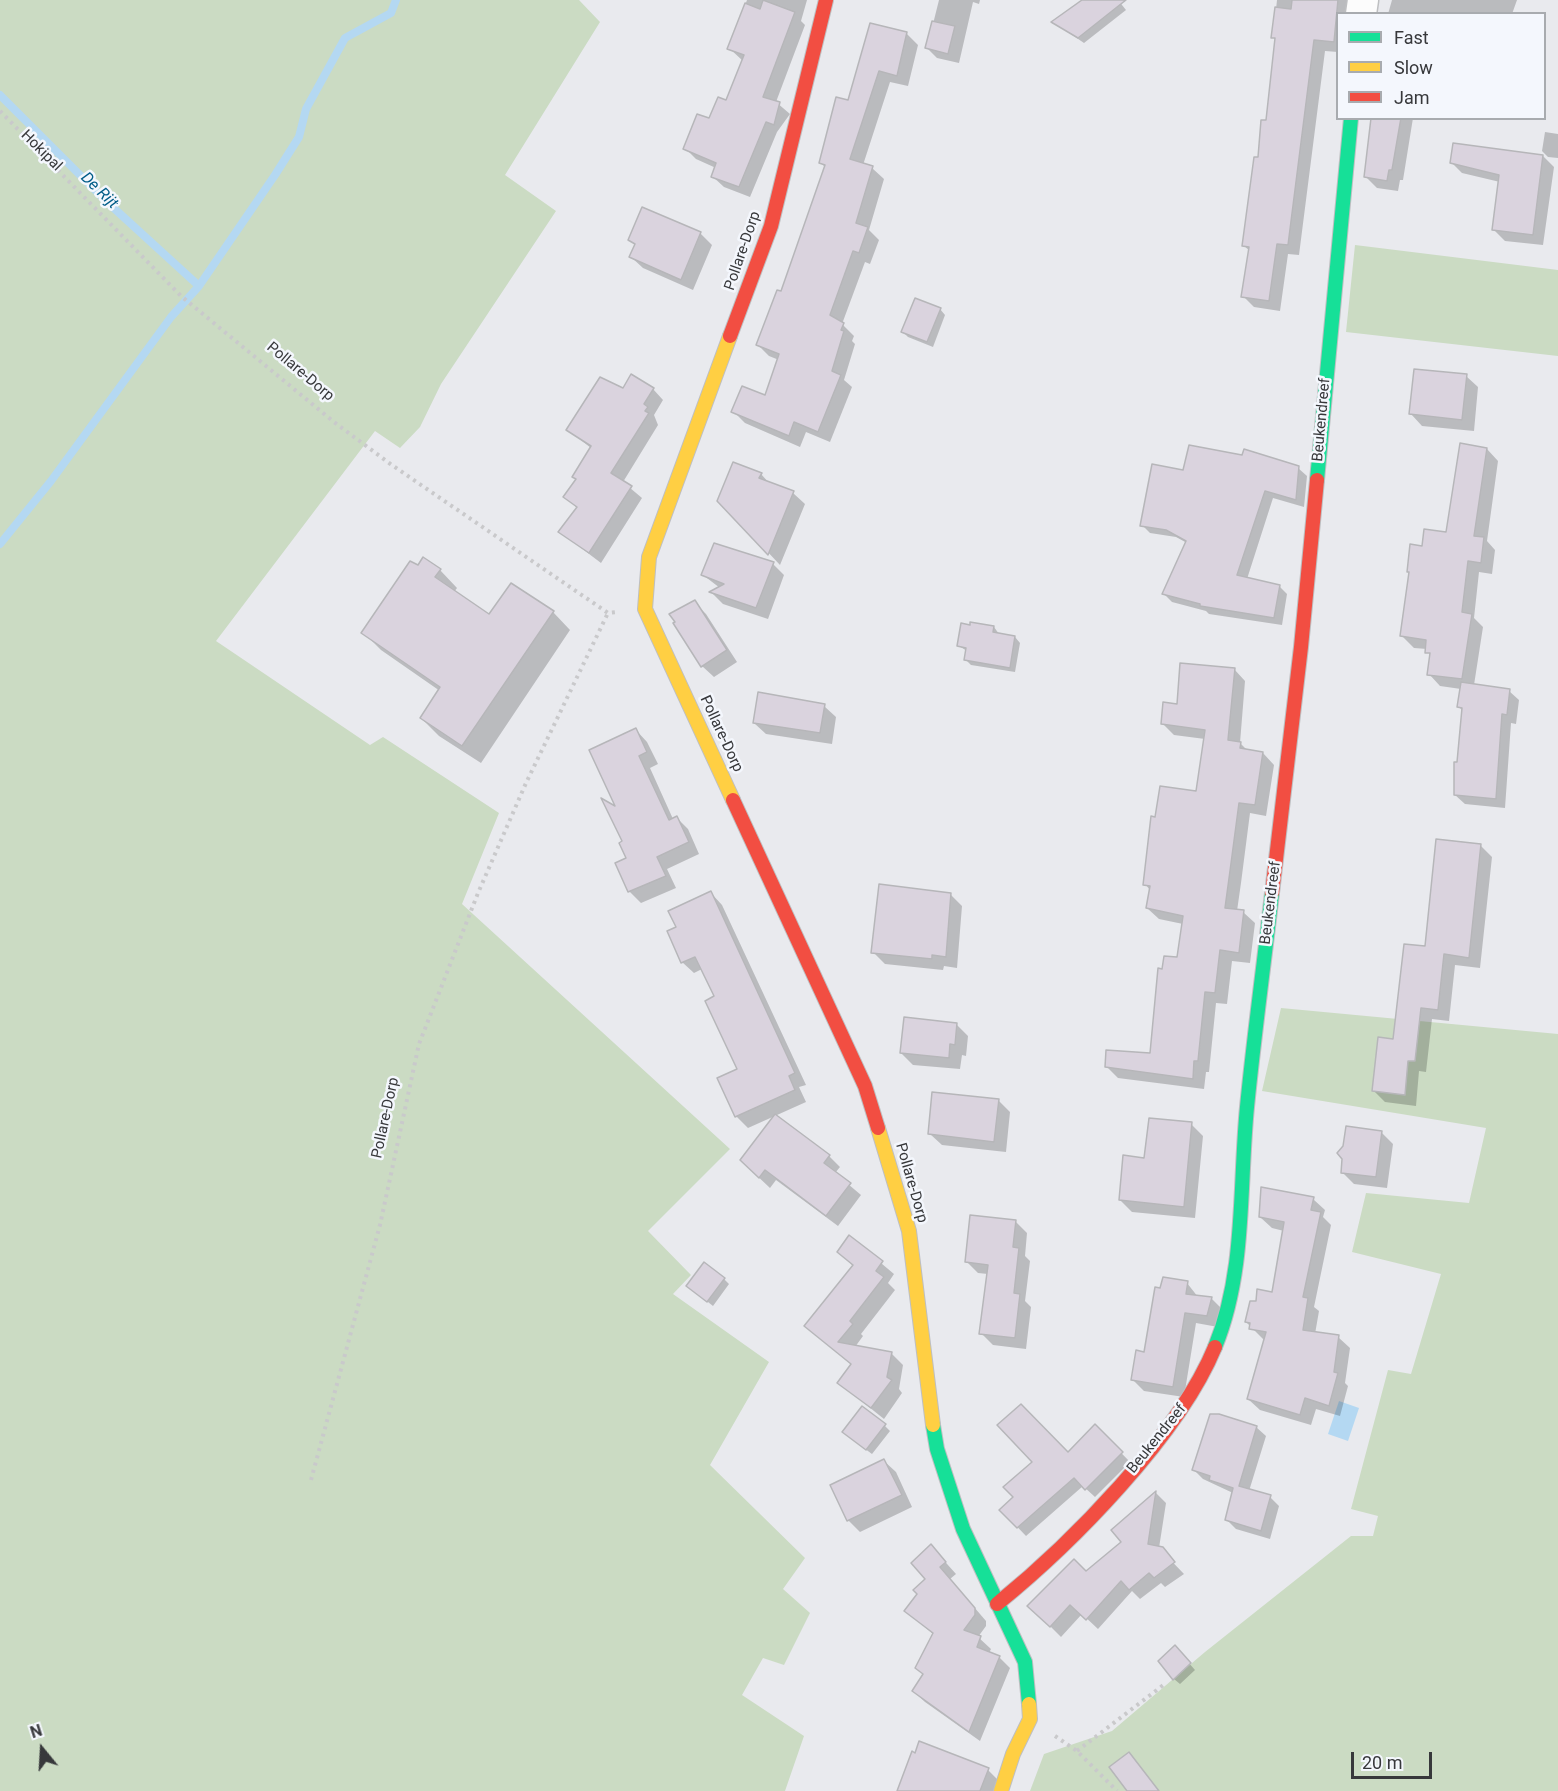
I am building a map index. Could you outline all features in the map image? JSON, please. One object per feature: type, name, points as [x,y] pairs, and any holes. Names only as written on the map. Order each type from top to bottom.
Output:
[{"type":"street","name":"Pollare-Dorp","points":[[826,0],[771,226],[649,557],[645,609],[865,1086],[909,1231],[925,1376],[938,1449],[963,1529],[1025,1662],[1030,1719]]},
{"type":"street","name":"Beukendreef","points":[[997,1604],[1027,1580],[1111,1495],[1182,1411],[1209,1362],[1226,1320],[1236,1276],[1247,1108],[1301,647],[1351,120]]},
{"type":"street","points":[[1001,1791],[1013,1754],[1030,1719]]},
{"type":"path","name":"Hokipal","points":[[0,111],[181,296]]},
{"type":"path","name":"Pollare-Dorp","points":[[181,296],[334,422],[608,613],[526,783],[478,893],[419,1044],[380,1225],[311,1480]]},
{"type":"path","points":[[608,613],[645,609]]},
{"type":"path","points":[[1077,1751],[1166,1683]]},
{"type":"path","points":[[1030,1719],[1077,1751],[1117,1791]]},
{"type":"green space","points":[[0,0],[579,0],[600,22],[505,175],[556,211],[441,384],[420,427],[400,448],[375,431],[216,641],[370,745],[383,737],[499,813],[462,904],[730,1149],[648,1231],[691,1275],[673,1294],[769,1362],[710,1465],[805,1558],[783,1589],[810,1613],[784,1665],[763,1658],[742,1695],[804,1736],[785,1791],[0,1791]]},
{"type":"green space","points":[[1355,245],[1558,270],[1558,356],[1346,332]]},
{"type":"green space","points":[[1281,1008],[1558,1034],[1558,1791],[1030,1791],[1044,1754],[1112,1731],[1205,1652],[1351,1536],[1373,1536],[1378,1516],[1351,1509],[1388,1370],[1411,1374],[1441,1274],[1352,1252],[1366,1193],[1469,1203],[1486,1128],[1262,1091]]},
{"type":"water","points":[[1339,1401],[1359,1408],[1348,1441],[1328,1434]]},
{"type":"building","points":[[763,0],[795,12],[763,97],[780,102],[774,125],[766,122],[739,187],[711,177],[716,163],[683,149],[697,114],[709,118],[718,97],[726,100],[744,55],[727,49],[745,3],[760,9]]},
{"type":"building","points":[[1082,0],[1126,0],[1078,38],[1051,22]]},
{"type":"building","points":[[1292,0],[1338,0],[1334,42],[1314,40],[1288,245],[1277,244],[1269,301],[1241,297],[1249,247],[1242,246],[1254,157],[1258,157],[1261,120],[1266,120],[1275,38],[1271,38],[1275,7],[1291,9]]},
{"type":"building","points":[[932,21],[955,26],[948,54],[925,48]]},
{"type":"building","points":[[870,23],[907,32],[897,76],[879,71],[850,159],[873,166],[856,223],[868,227],[859,253],[853,251],[830,315],[844,323],[841,330],[844,331],[832,371],[841,375],[818,432],[794,422],[789,436],[731,412],[742,386],[765,395],[779,354],[756,345],[777,290],[781,291],[825,165],[819,163],[836,97],[848,100]]},
{"type":"building","points":[[1371,120],[1401,120],[1392,170],[1389,170],[1387,181],[1364,177]]},
{"type":"building","points":[[1453,143],[1543,155],[1533,235],[1492,230],[1499,175],[1450,163]]},
{"type":"building","points":[[642,207],[701,232],[681,280],[629,257],[635,244],[628,240]]},
{"type":"building","points":[[915,298],[941,308],[927,342],[901,332]]},
{"type":"building","points":[[1414,369],[1467,374],[1462,420],[1409,414]]},
{"type":"building","points":[[631,374],[654,388],[644,404],[648,407],[645,411],[649,413],[611,473],[632,486],[589,553],[558,532],[577,507],[563,497],[576,479],[572,477],[591,446],[566,430],[600,377],[623,388]]},
{"type":"building","points":[[1460,443],[1487,448],[1474,536],[1484,537],[1481,563],[1468,561],[1462,612],[1472,614],[1462,679],[1427,675],[1430,653],[1425,653],[1426,640],[1400,636],[1409,572],[1407,572],[1410,544],[1422,546],[1424,529],[1446,532]]},
{"type":"building","points":[[1189,445],[1242,455],[1244,449],[1299,466],[1296,500],[1265,491],[1237,575],[1280,585],[1274,618],[1200,606],[1200,604],[1162,594],[1186,541],[1166,530],[1140,526],[1152,464],[1183,470]]},
{"type":"building","points":[[733,462],[762,473],[759,478],[794,491],[768,555],[717,501]]},
{"type":"building","points":[[714,543],[774,562],[756,608],[709,592],[724,584],[701,575]]},
{"type":"building","points":[[423,557],[441,569],[435,577],[489,614],[511,583],[554,611],[462,746],[420,718],[440,687],[361,633],[410,561],[418,565]]},
{"type":"building","points":[[695,600],[727,650],[701,667],[669,614]]},
{"type":"building","points":[[970,622],[994,626],[993,632],[1015,636],[1010,668],[964,660],[966,648],[957,646],[961,623],[970,625]]},
{"type":"building","points":[[1180,663],[1235,668],[1228,740],[1241,742],[1240,748],[1263,752],[1255,805],[1239,803],[1225,908],[1244,910],[1239,953],[1220,950],[1215,993],[1205,992],[1198,1061],[1194,1061],[1193,1079],[1105,1067],[1106,1050],[1150,1053],[1158,968],[1162,969],[1164,956],[1177,957],[1183,916],[1146,908],[1150,886],[1143,885],[1151,816],[1155,817],[1160,786],[1196,791],[1205,730],[1161,724],[1163,702],[1177,704]]},
{"type":"building","points":[[1461,682],[1510,689],[1507,715],[1502,714],[1496,799],[1454,795],[1454,762],[1457,762],[1462,708],[1457,707]]},
{"type":"building","points":[[758,692],[825,704],[820,733],[753,723]]},
{"type":"building","points":[[636,728],[647,752],[639,756],[669,820],[677,816],[689,842],[657,857],[666,876],[628,892],[615,863],[626,858],[619,843],[622,841],[601,798],[615,806],[589,750]]},
{"type":"building","points":[[1436,839],[1481,844],[1469,958],[1444,954],[1438,1010],[1421,1008],[1415,1061],[1408,1061],[1405,1095],[1372,1091],[1378,1037],[1393,1039],[1404,944],[1425,946]]},
{"type":"building","points":[[879,884],[951,893],[946,957],[932,955],[932,959],[871,953]]},
{"type":"building","points":[[711,891],[795,1073],[789,1076],[795,1090],[735,1117],[717,1078],[737,1069],[705,1001],[714,996],[695,957],[681,963],[667,931],[676,927],[668,911]]},
{"type":"building","points":[[904,1017],[957,1023],[955,1045],[950,1044],[949,1058],[900,1053]]},
{"type":"building","points":[[932,1092],[999,1099],[994,1142],[928,1134]]},
{"type":"building","points":[[775,1114],[830,1155],[824,1163],[851,1183],[826,1216],[765,1170],[759,1178],[740,1160]]},
{"type":"building","points":[[1149,1118],[1192,1122],[1184,1207],[1119,1200],[1123,1155],[1144,1158]]},
{"type":"building","points":[[1346,1126],[1382,1131],[1376,1177],[1341,1173],[1342,1159],[1337,1153],[1343,1146]]},
{"type":"building","points":[[1261,1187],[1314,1197],[1311,1210],[1321,1212],[1303,1297],[1308,1298],[1303,1330],[1339,1335],[1334,1372],[1338,1373],[1329,1406],[1305,1398],[1300,1415],[1247,1399],[1266,1332],[1249,1329],[1250,1323],[1245,1322],[1250,1301],[1256,1301],[1257,1289],[1272,1292],[1284,1222],[1259,1217]]},
{"type":"building","points":[[970,1215],[1016,1220],[1013,1247],[1019,1248],[1014,1293],[1020,1294],[1015,1338],[979,1334],[988,1265],[965,1262]]},
{"type":"building","points":[[849,1235],[883,1261],[876,1271],[884,1277],[850,1321],[853,1324],[838,1342],[892,1352],[887,1377],[892,1380],[871,1408],[837,1383],[851,1364],[804,1326],[853,1265],[837,1252]]},
{"type":"building","points":[[704,1262],[725,1278],[707,1302],[686,1286]]},
{"type":"building","points":[[1163,1277],[1188,1281],[1186,1294],[1212,1297],[1207,1316],[1185,1313],[1173,1387],[1131,1380],[1136,1350],[1144,1352],[1155,1287],[1160,1288]]},
{"type":"building","points":[[1021,1404],[1068,1452],[1095,1424],[1123,1452],[1085,1490],[1074,1478],[1017,1528],[999,1510],[1013,1497],[1003,1487],[1032,1462],[997,1425]]},
{"type":"building","points":[[862,1406],[886,1424],[866,1450],[842,1432]]},
{"type":"building","points":[[1210,1414],[1219,1414],[1257,1426],[1239,1486],[1271,1495],[1261,1531],[1225,1520],[1233,1488],[1209,1480],[1210,1476],[1192,1470]]},
{"type":"building","points":[[884,1459],[902,1495],[847,1521],[830,1485]]},
{"type":"building","points":[[1156,1491],[1148,1544],[1163,1547],[1175,1562],[1154,1578],[1149,1573],[1129,1590],[1121,1581],[1086,1620],[1070,1605],[1050,1627],[1027,1606],[1074,1559],[1086,1571],[1121,1542],[1111,1530]]},
{"type":"building","points":[[931,1544],[946,1562],[940,1567],[975,1608],[975,1615],[964,1630],[981,1636],[977,1647],[1000,1656],[969,1732],[912,1691],[923,1674],[915,1668],[933,1633],[904,1611],[917,1594],[913,1590],[925,1579],[911,1563]]},
{"type":"building","points":[[1175,1645],[1191,1663],[1173,1680],[1158,1661]]},
{"type":"building","points":[[919,1741],[989,1768],[980,1791],[897,1791],[912,1751],[915,1753]]},
{"type":"building","points":[[1129,1752],[1159,1791],[1127,1791],[1109,1767]]},
{"type":"waterway","points":[[0,544],[51,481],[171,317],[199,286],[275,175],[299,137],[306,109],[345,38],[391,13],[396,0]]},
{"type":"waterway","name":"De Rijt","points":[[0,95],[106,201],[199,286]]},
{"type":"traffic: fast","points":[[1317,480],[1351,120]]},
{"type":"traffic: fast","points":[[1215,1347],[1225,1318],[1237,1259],[1247,1107],[1272,893]]},
{"type":"traffic: fast","points":[[933,1425],[937,1449],[963,1529],[1025,1662],[1029,1704]]},
{"type":"traffic: slow","points":[[730,336],[649,557],[645,609],[733,800]]},
{"type":"traffic: slow","points":[[878,1128],[909,1231],[933,1425]]},
{"type":"traffic: slow","points":[[1001,1791],[1013,1754],[1030,1719],[1029,1704]]},
{"type":"traffic: jam","points":[[730,336],[771,226],[826,0]]},
{"type":"traffic: jam","points":[[1272,893],[1301,647],[1317,480]]},
{"type":"traffic: jam","points":[[733,800],[865,1086],[878,1128]]},
{"type":"traffic: jam","points":[[997,1604],[1089,1520],[1150,1451],[1198,1381],[1215,1347]]}]
